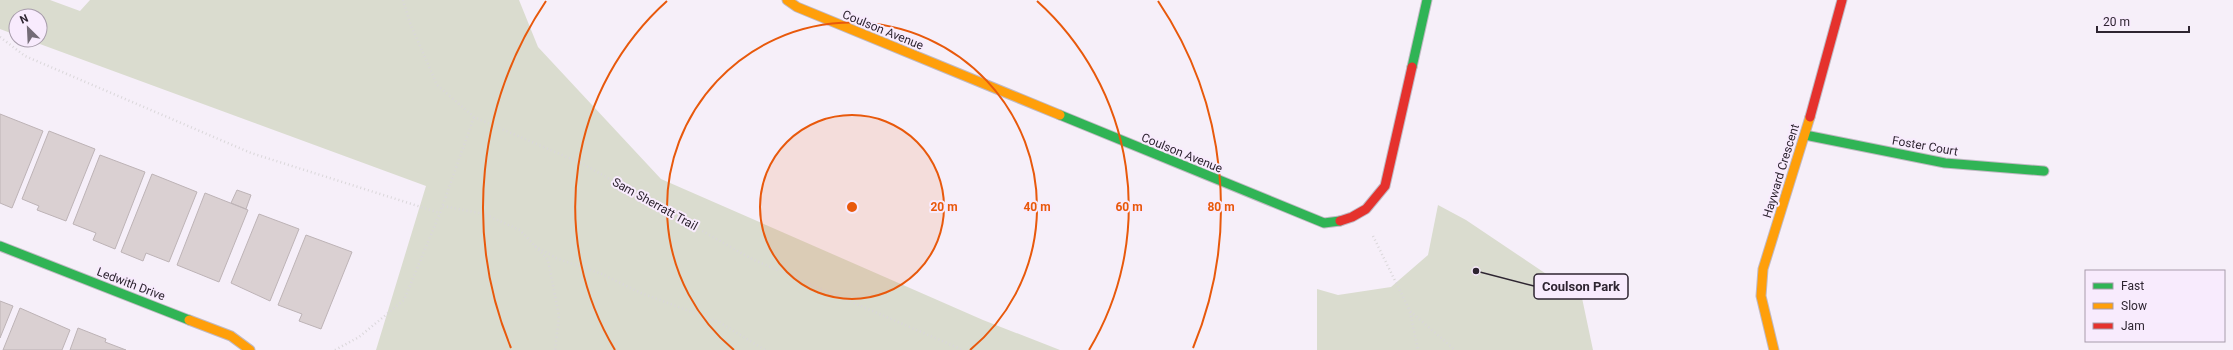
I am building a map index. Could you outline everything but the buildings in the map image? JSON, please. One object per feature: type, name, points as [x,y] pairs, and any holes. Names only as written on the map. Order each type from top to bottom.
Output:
[{"type":"street","name":"Coulson Avenue","points":[[787,0],[797,7],[1324,223],[1345,221],[1362,212],[1373,203],[1385,186],[1428,0]]},
{"type":"street","name":"Hayward Crescent","points":[[1774,350],[1761,296],[1763,269],[1804,135],[1842,0]]},
{"type":"street","name":"Foster Court","points":[[1804,135],[1945,163],[2044,171]]},
{"type":"street","name":"Ledwith Drive","points":[[0,246],[225,334],[246,345],[250,350]]},
{"type":"path","name":"Sam Sherratt Trail","points":[[403,0],[410,22],[437,85],[474,117],[583,164],[752,259],[963,350]]},
{"type":"path","points":[[0,37],[25,56],[251,153],[440,213]]},
{"type":"path","points":[[335,350],[359,337],[404,300],[443,206],[474,117]]},
{"type":"path","points":[[443,206],[484,214],[520,230],[548,260],[559,316],[555,350]]},
{"type":"path","points":[[1362,212],[1410,312],[1418,350]]},
{"type":"path","points":[[535,246],[556,258],[602,274],[641,293],[719,322],[765,350]]},
{"type":"path","points":[[1410,312],[1455,350]]},
{"type":"shaded area","points":[[0,0],[50,0],[80,11],[90,0],[519,0],[538,47],[661,179],[983,320],[1060,350],[376,350],[426,186],[48,47],[48,8],[8,8],[8,32],[0,29]]},
{"type":"shaded area","points":[[1438,205],[1466,220],[1582,298],[1593,350],[1317,350],[1317,289],[1338,295],[1391,287],[1428,255]]},
{"type":"traffic: fast","points":[[1412,67],[1427,0]]},
{"type":"traffic: fast","points":[[1060,115],[1324,223],[1340,221]]},
{"type":"traffic: fast","points":[[1805,135],[1945,163],[2044,171]]},
{"type":"traffic: fast","points":[[0,246],[189,320]]},
{"type":"traffic: slow","points":[[787,0],[797,7],[1060,115]]},
{"type":"traffic: slow","points":[[1774,350],[1761,296],[1763,269],[1810,117]]},
{"type":"traffic: slow","points":[[189,320],[231,336],[250,350]]},
{"type":"traffic: jam","points":[[1810,117],[1842,0]]},
{"type":"traffic: jam","points":[[1340,221],[1352,217],[1366,209],[1385,186],[1412,67]]},
{"type":"place","name":"Coulson Park","points":[[1476,271]]}]
